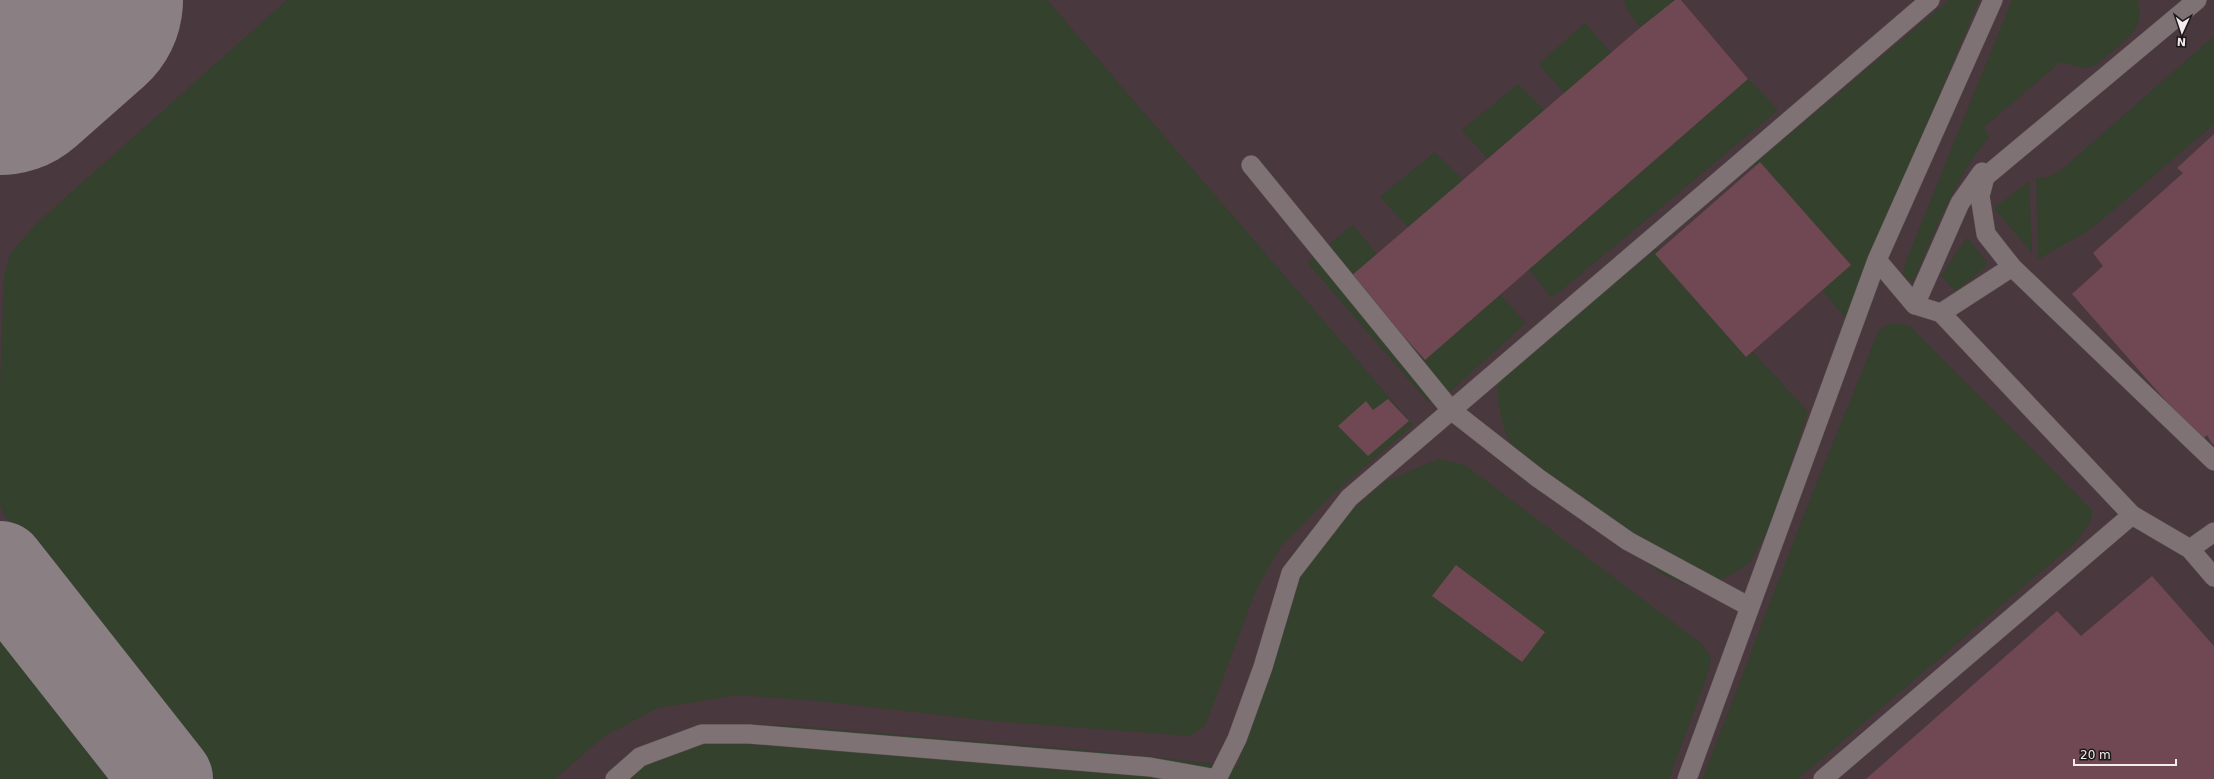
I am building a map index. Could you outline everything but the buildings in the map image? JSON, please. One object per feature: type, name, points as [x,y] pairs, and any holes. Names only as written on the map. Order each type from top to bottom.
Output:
[{"type":"lane","points":[[615,779],[640,757],[702,734],[741,734],[1150,767],[1217,779],[1237,739],[1250,703],[1291,573],[1348,498],[1930,0]]},
{"type":"lane","points":[[1687,779],[1877,260],[1993,0]]},
{"type":"lane","points":[[2197,0],[1985,177],[1980,196],[1986,234],[2012,267],[2214,461]]},
{"type":"lane","points":[[1915,306],[1960,202],[1986,166],[2005,160]]},
{"type":"lane","points":[[1251,165],[1451,410],[1538,478],[1628,541],[1750,607]]},
{"type":"lane","points":[[1877,260],[1915,306],[1941,313],[2132,515],[2190,549],[2214,577]]},
{"type":"lane","points":[[1941,313],[2012,267]]},
{"type":"lane","points":[[1823,779],[2132,515]]},
{"type":"lane","points":[[2190,549],[2214,532]]},
{"type":"shaded area","points":[[0,0],[2214,0],[2214,779],[0,779]]},
{"type":"green space","points":[[287,0],[1047,0],[1413,425],[1334,493],[1281,546],[1256,590],[1205,726],[1190,736],[993,721],[819,701],[739,695],[657,708],[603,737],[555,779],[215,779],[15,531],[1,509],[0,387],[4,276],[10,254],[37,223]]},
{"type":"green space","points":[[1624,0],[1675,0],[1641,27],[1627,10]]},
{"type":"green space","points":[[1949,0],[1979,0],[1846,318],[1816,283],[1754,164]]},
{"type":"green space","points":[[2012,0],[2138,0],[2140,12],[2136,29],[2117,48],[2102,60],[2090,67],[2079,67],[2060,62],[1984,127],[1989,137],[1965,170],[1955,188],[1937,225],[1913,282],[1903,276],[1906,261]]},
{"type":"green space","points":[[1585,23],[1611,53],[1564,93],[1539,64]]},
{"type":"green space","points":[[2214,36],[2214,124],[2086,232],[2038,259],[2036,178],[2048,177],[2060,171]]},
{"type":"green space","points":[[1748,79],[1778,110],[1552,298],[1529,269]]},
{"type":"green space","points":[[1518,84],[1544,110],[1488,159],[1462,130]]},
{"type":"green space","points":[[1435,152],[1463,180],[1408,227],[1380,197]]},
{"type":"green space","points":[[2029,181],[2032,253],[1994,208]]},
{"type":"green space","points":[[1353,225],[1377,254],[1499,294],[1526,323],[1442,399],[1428,402],[1307,262]]},
{"type":"green space","points":[[1967,238],[1987,262],[1985,267],[1956,291],[1941,276]]},
{"type":"green space","points":[[1657,248],[1808,412],[1770,527],[1749,564],[1725,578],[1701,586],[1683,584],[1662,574],[1542,486],[1511,446],[1502,422],[1498,399],[1498,380]]},
{"type":"green space","points":[[1896,323],[1910,326],[2093,511],[2090,522],[2076,542],[1798,779],[1702,779],[1801,523],[1878,332],[1887,325]]},
{"type":"green space","points":[[1439,459],[1465,465],[1703,645],[1711,658],[1707,676],[1669,779],[608,779],[737,726],[782,725],[1105,752],[1239,766],[1239,725],[1292,587],[1326,534],[1384,482]]},
{"type":"green space","points":[[0,602],[129,764],[137,779],[0,779]]},
{"type":"taxiway","points":[[0,567],[167,779]]},
{"type":"runway","points":[[0,60],[68,0]]}]
